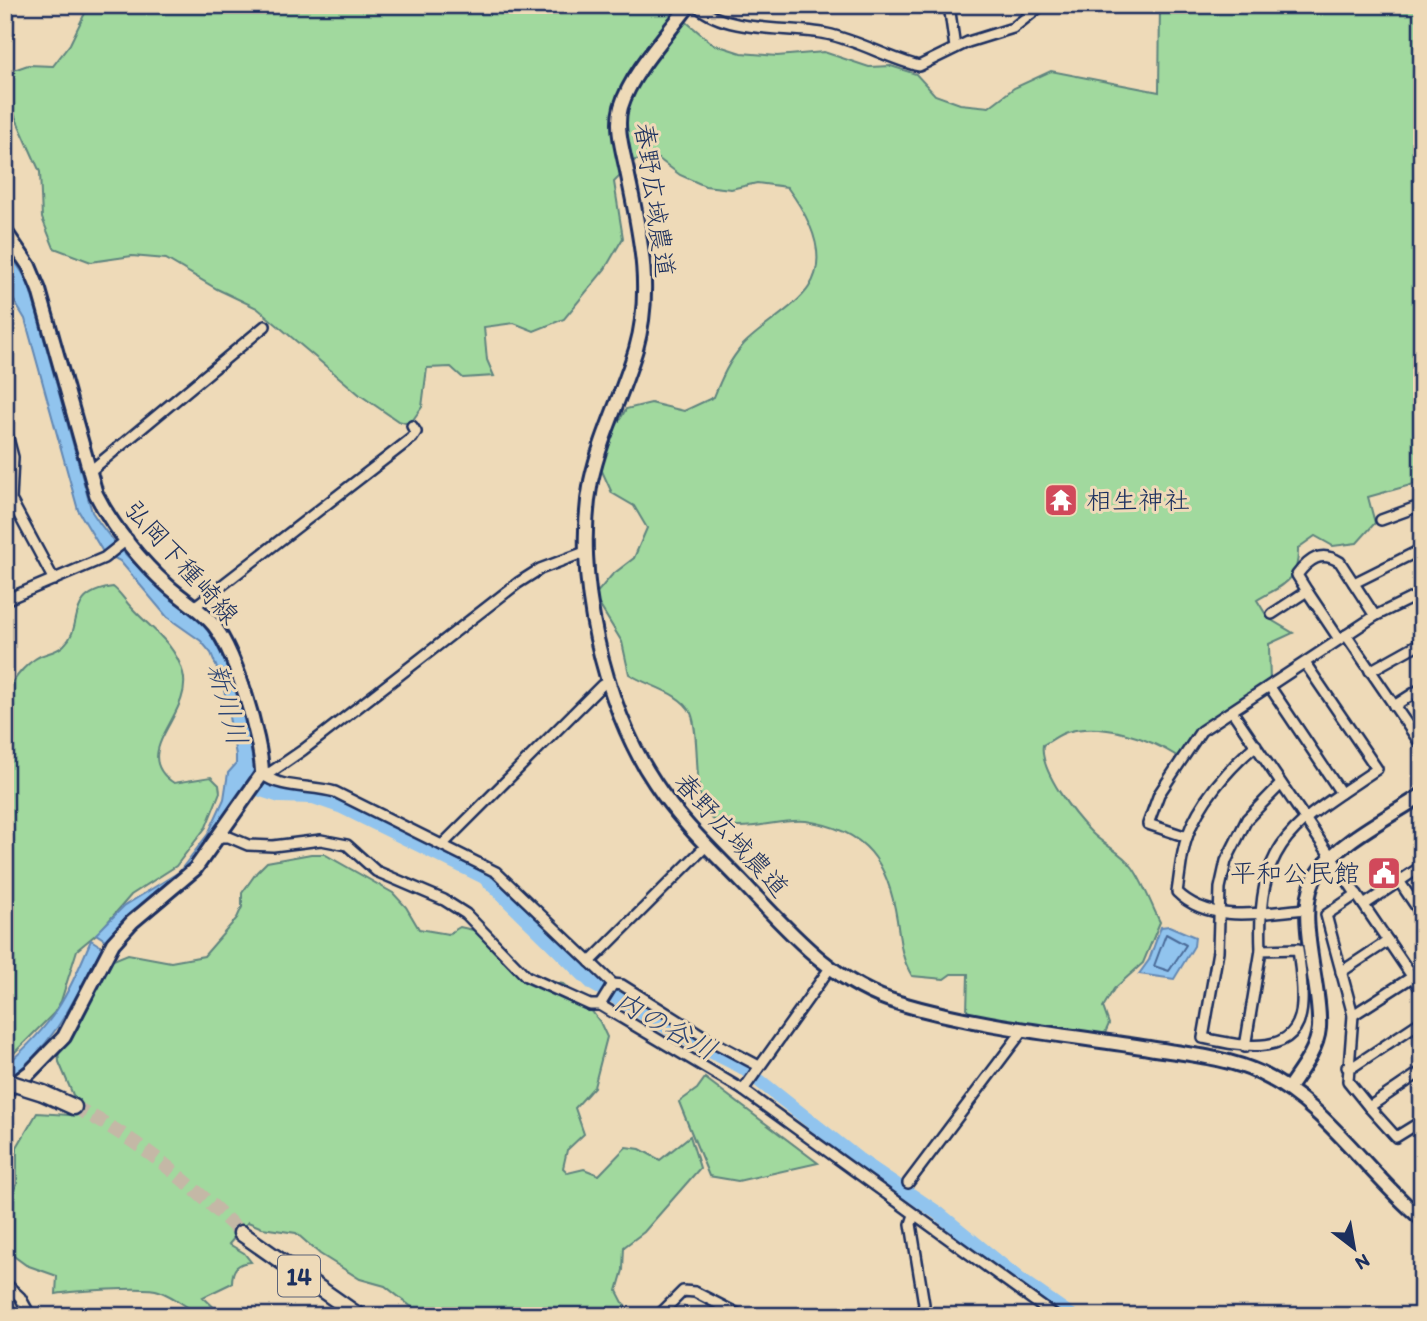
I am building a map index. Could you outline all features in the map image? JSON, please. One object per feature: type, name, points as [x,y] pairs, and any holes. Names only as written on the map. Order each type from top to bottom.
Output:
[{"type":"main road","points":[[5,1081],[43,1093],[74,1107]]},
{"type":"main road","name":"14","points":[[241,1233],[359,1316]]},
{"type":"street","name":"春野広域農道","points":[[689,5],[638,75],[620,111],[622,147],[645,260],[646,285],[636,348],[591,482],[586,552],[593,623],[619,711],[652,779],[707,845],[790,933],[830,968],[876,996],[903,1005],[1024,1028],[1223,1061],[1262,1074],[1288,1089],[1327,1124],[1422,1219]]},
{"type":"street","points":[[949,5],[955,48]]},
{"type":"street","points":[[697,6],[708,16],[770,29],[825,34],[864,44],[892,59],[919,66],[955,48],[1013,28],[1042,5]]},
{"type":"street","name":"弘岡下種崎線","points":[[5,231],[29,266],[39,290],[89,471],[104,510],[126,541],[165,583],[215,626],[229,652],[260,750],[261,778]]},
{"type":"street","points":[[89,471],[265,326]]},
{"type":"street","points":[[194,607],[412,438],[415,432],[412,426]]},
{"type":"street","points":[[5,427],[13,457],[11,500],[54,580]]},
{"type":"street","points":[[1381,520],[1422,505]]},
{"type":"street","points":[[5,600],[104,558],[126,541]]},
{"type":"street","points":[[1354,583],[1422,549]]},
{"type":"street","points":[[5,1091],[30,1072],[64,1037],[106,953],[121,932],[195,869],[261,778],[303,750],[518,583],[540,569],[586,552]]},
{"type":"street","points":[[1375,616],[1340,562],[1331,556],[1319,555],[1305,564],[1297,575],[1421,742]]},
{"type":"street","points":[[1272,614],[1307,591]]},
{"type":"street","points":[[1187,837],[1148,824],[1159,794],[1201,731],[1375,616],[1422,593]]},
{"type":"street","points":[[1370,671],[1422,642]]},
{"type":"street","points":[[1245,1047],[1261,950],[1262,912],[1269,868],[1288,836],[1305,817],[1377,769],[1305,663]]},
{"type":"street","points":[[442,845],[602,685],[610,681]]},
{"type":"street","points":[[1270,687],[1341,793]]},
{"type":"street","points":[[1394,706],[1422,688]]},
{"type":"street","points":[[1232,711],[1422,992]]},
{"type":"street","points":[[1256,745],[1220,781],[1187,837],[1177,892],[1184,899],[1219,914],[1307,909]]},
{"type":"street","points":[[261,778],[335,792],[507,880],[612,986]]},
{"type":"street","points":[[1261,950],[1298,949],[1303,1006],[1294,1029],[1281,1043],[1245,1047],[1203,1038],[1218,951],[1220,888],[1233,843],[1247,818],[1281,784]]},
{"type":"street","points":[[1288,1089],[1313,1051],[1319,1028],[1307,909],[1310,887],[1331,856],[1422,795]]},
{"type":"street","points":[[218,837],[229,837],[248,845],[273,846],[321,840],[347,845],[376,871],[444,900],[466,914],[526,976],[590,1004],[601,1004],[744,1088],[1055,1316]]},
{"type":"street","points":[[590,962],[707,845]]},
{"type":"street","points":[[1364,905],[1422,866]]},
{"type":"street","points":[[1399,881],[1422,915]]},
{"type":"street","points":[[1357,894],[1326,915],[1353,1015],[1354,1034],[1348,1081],[1396,1137],[1422,1121]]},
{"type":"street","points":[[1341,972],[1388,941]]},
{"type":"street","points":[[744,1088],[830,968]]},
{"type":"street","points":[[1353,1015],[1412,977]]},
{"type":"street","points":[[612,986],[622,985],[758,1068]]},
{"type":"street","points":[[601,1004],[612,986]]},
{"type":"street","points":[[1348,1067],[1354,1066],[1422,1021]]},
{"type":"street","points":[[908,1183],[1024,1028]]},
{"type":"street","points":[[1369,1107],[1422,1071]]},
{"type":"street","points":[[914,1215],[911,1224],[924,1304],[921,1316]]},
{"type":"street","points":[[5,1283],[20,1297],[29,1315],[45,1316]]},
{"type":"street","points":[[658,1316],[683,1291],[695,1292],[742,1316]]},
{"type":"green space","points":[[102,5],[666,5],[713,44],[741,53],[777,56],[824,52],[869,67],[891,66],[916,74],[935,95],[960,104],[989,107],[1014,88],[1051,71],[1159,92],[1160,5],[1422,5],[1422,487],[1414,484],[1368,497],[1375,523],[1357,543],[1333,546],[1315,536],[1298,548],[1293,575],[1257,600],[1268,618],[1293,633],[1269,644],[1270,683],[1198,729],[1177,756],[1153,743],[1110,730],[1081,729],[1067,732],[1043,745],[1046,767],[1059,792],[1092,833],[1133,868],[1160,922],[1143,963],[1114,989],[1103,1007],[1109,1024],[1105,1033],[1053,1032],[967,1013],[968,974],[951,974],[944,979],[912,976],[903,956],[888,881],[871,852],[845,832],[806,821],[730,826],[709,816],[700,797],[696,737],[691,713],[680,700],[629,674],[622,642],[594,596],[612,575],[634,558],[647,528],[634,506],[612,493],[601,469],[606,444],[626,409],[651,403],[684,411],[714,397],[726,370],[743,345],[796,302],[815,275],[817,248],[813,235],[802,210],[787,187],[757,183],[731,189],[705,186],[680,175],[659,159],[635,160],[614,182],[623,238],[605,269],[564,319],[534,331],[514,323],[484,327],[487,360],[494,376],[463,378],[451,367],[427,368],[422,407],[410,424],[398,421],[360,395],[257,308],[217,289],[166,259],[132,256],[91,262],[54,248],[42,218],[40,172],[5,94],[5,73],[28,65],[53,66],[70,44],[85,13]]},
{"type":"green space","points":[[113,587],[168,644],[183,673],[184,689],[180,704],[159,746],[157,759],[161,771],[174,783],[211,777],[219,785],[220,792],[206,827],[176,866],[131,895],[100,931],[77,950],[61,1001],[54,1013],[5,1062],[5,692],[30,662],[64,645],[70,637],[81,603],[87,596]]},
{"type":"green space","points":[[324,854],[393,893],[406,907],[419,929],[448,934],[460,927],[473,930],[542,980],[563,984],[584,1001],[600,1022],[607,1037],[594,1087],[575,1108],[584,1134],[567,1150],[563,1168],[568,1173],[584,1169],[599,1175],[626,1147],[640,1149],[660,1160],[690,1136],[700,1168],[644,1232],[624,1247],[623,1270],[617,1291],[630,1316],[423,1316],[385,1286],[360,1279],[320,1254],[296,1233],[262,1228],[248,1222],[229,1244],[244,1253],[251,1262],[237,1267],[232,1283],[203,1297],[223,1316],[202,1314],[159,1291],[152,1290],[109,1289],[56,1294],[57,1276],[26,1265],[11,1254],[5,1245],[5,1204],[17,1184],[17,1147],[37,1113],[69,1115],[76,1102],[59,1062],[58,1049],[106,963],[128,954],[171,962],[204,956],[237,918],[242,907],[242,893],[267,862]]},
{"type":"green space","points":[[705,1078],[818,1163],[738,1181],[709,1176],[679,1102],[697,1089]]},
{"type":"water","name":"新川川","points":[[5,247],[28,281],[92,512],[129,558],[172,597],[202,619],[216,636],[233,671],[239,691],[254,768],[253,778],[194,864],[175,884],[124,921],[107,941],[96,934],[124,906],[179,872],[208,834],[224,799],[228,773],[236,764],[236,755],[223,684],[211,653],[201,641],[167,617],[120,561],[103,552],[78,510],[25,319],[5,286]]},
{"type":"water","points":[[1169,926],[1195,937],[1194,946],[1174,979],[1139,974],[1149,960],[1161,927]]},
{"type":"water","points":[[91,940],[102,947],[62,1021],[37,1053],[5,1083],[5,1066],[36,1037],[57,1009]]},
{"type":"waterway","name":"内の谷川","points":[[242,784],[280,796],[313,797],[342,807],[484,877],[593,984],[696,1044],[742,1067],[858,1159],[938,1213],[1019,1279],[1072,1316]]},
{"type":"tunnel","points":[[74,1107],[120,1133],[163,1163],[241,1233]]},
{"type":"place","name":"相生神社","points":[[1061,500]]},
{"type":"place","name":"平和公民館","points":[[1384,873]]}]
